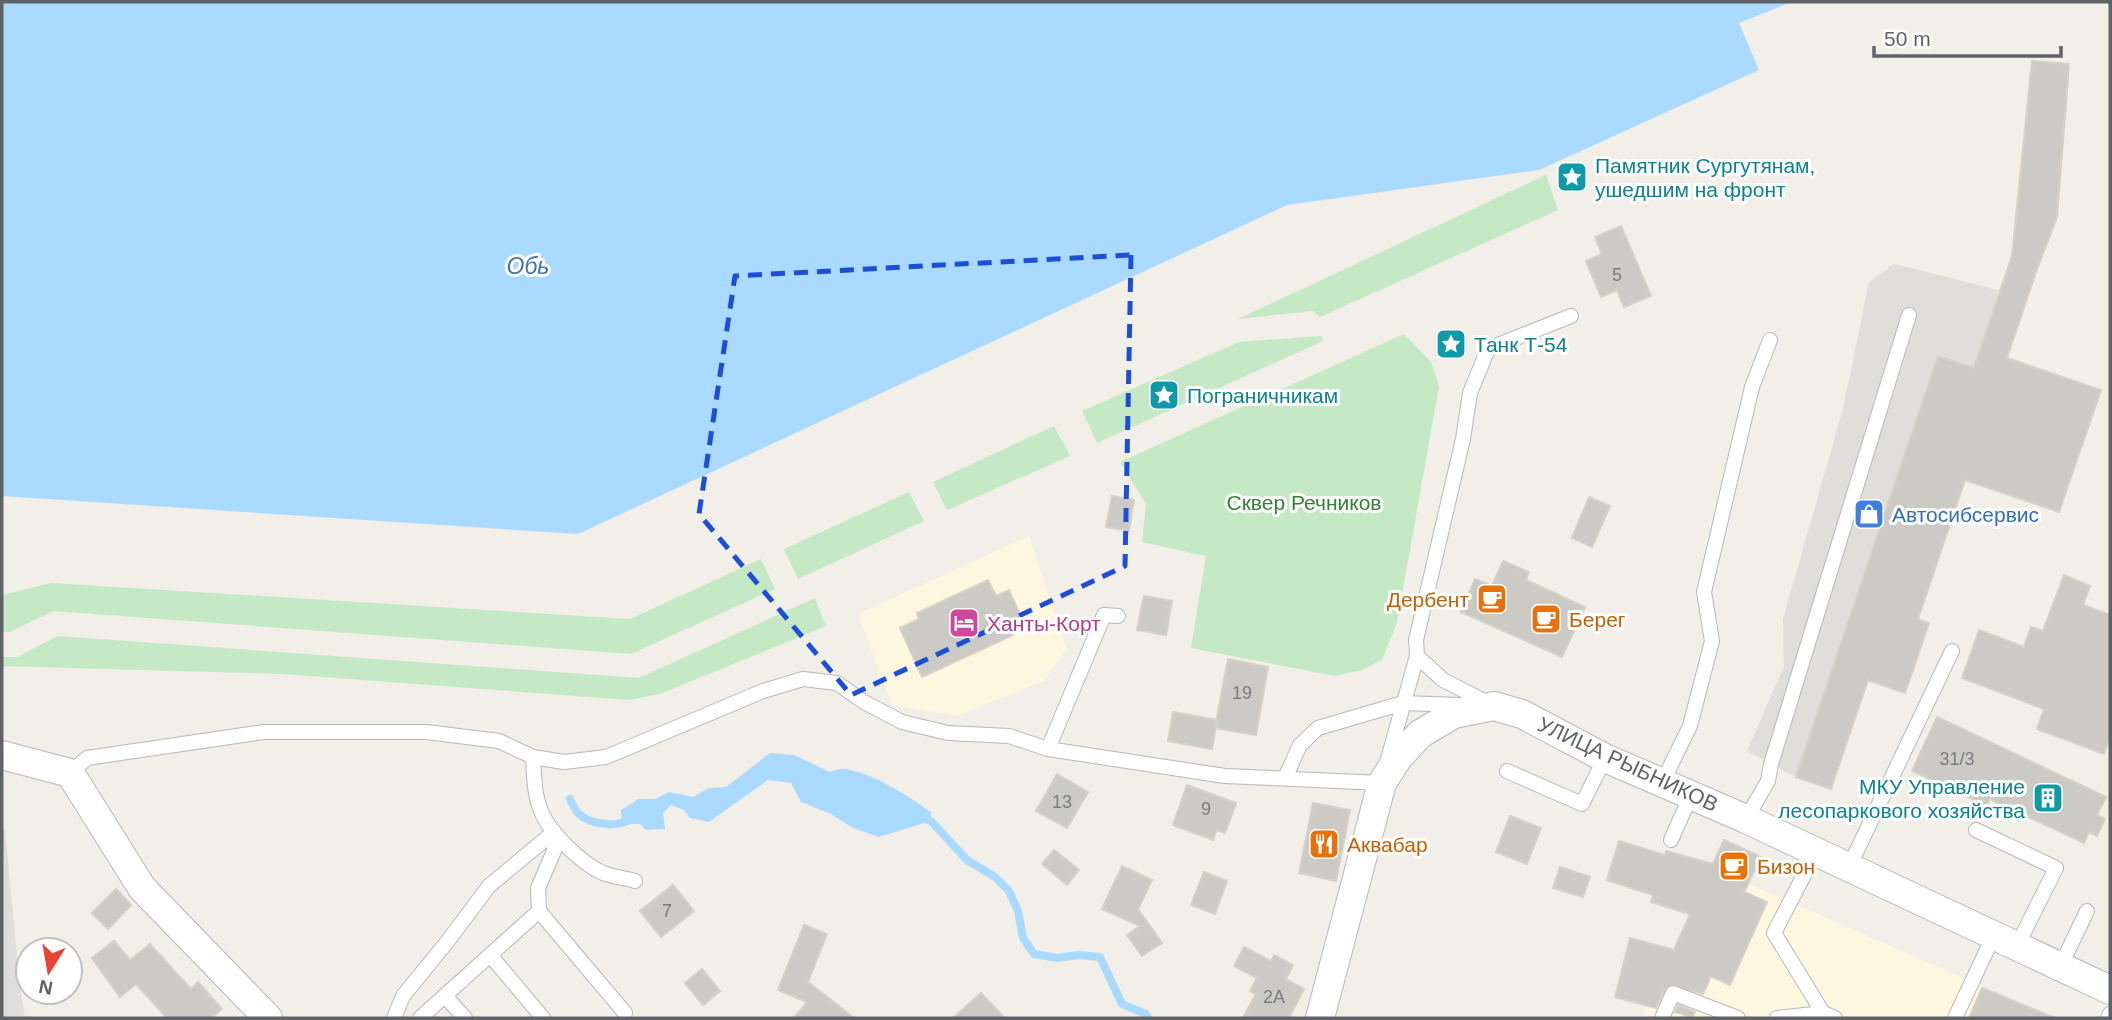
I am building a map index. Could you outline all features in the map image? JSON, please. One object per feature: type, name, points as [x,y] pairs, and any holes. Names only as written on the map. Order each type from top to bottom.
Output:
[{"type":"street","name":"УЛИЦА РЫБНИКОВ","points":[[1320,1018],[1382,783],[1398,758],[1420,734],[1454,714],[1494,706],[1522,714],[1605,758],[1746,819],[2110,990]]},
{"type":"street","points":[[2,755],[70,773],[142,888],[268,1018]]},
{"type":"lane","points":[[1746,819],[1768,781],[1909,315]]},
{"type":"lane","points":[[70,773],[87,758],[264,732],[426,732],[499,741],[533,757],[564,762],[606,757],[763,691],[803,679],[837,683],[864,702],[902,722],[948,733],[1009,736],[1048,749],[1225,776],[1382,783],[1417,656],[1416,640],[1463,439],[1470,393],[1488,349],[1572,316]]},
{"type":"lane","points":[[1662,783],[1690,726],[1712,641],[1704,592],[1752,387],[1770,340]]},
{"type":"lane","points":[[1048,749],[1104,615],[1118,616]]},
{"type":"lane","points":[[1849,867],[1952,650]]},
{"type":"lane","points":[[1417,656],[1443,680],[1494,706]]},
{"type":"lane","points":[[1285,778],[1300,745],[1318,728],[1403,703],[1494,706]]},
{"type":"lane","points":[[533,757],[534,780],[541,812],[554,832],[579,857],[602,872],[635,881]]},
{"type":"lane","points":[[1507,771],[1582,804],[1605,758]]},
{"type":"lane","points":[[1671,840],[1691,795]]},
{"type":"lane","points":[[1955,1018],[2056,867],[1976,830]]},
{"type":"lane","points":[[554,832],[554,851],[538,888],[539,911],[625,1013]]},
{"type":"lane","points":[[394,1018],[403,996],[489,886],[554,832]]},
{"type":"lane","points":[[1816,852],[1774,933],[1826,1017]]},
{"type":"lane","points":[[420,1018],[539,911]]},
{"type":"lane","points":[[2060,967],[2087,911]]},
{"type":"lane","points":[[490,955],[543,1018]]},
{"type":"lane","points":[[1662,1018],[1673,993],[1738,1018]]},
{"type":"lane","points":[[444,996],[465,1018]]},
{"type":"lane","points":[[1777,1018],[1826,1017]]},
{"type":"highlighted area","points":[[1131,255],[1125,566],[851,695],[699,514],[735,276]]},
{"type":"shaded area","name":"Автосибсервис","points":[[1894,264],[2001,291],[1831,789],[1796,777],[1747,751],[1784,666],[1783,619],[1843,409],[1869,282]]},
{"type":"shaded area","points":[[1029,536],[1067,649],[1044,681],[957,716],[892,705],[858,614]]},
{"type":"shaded area","points":[[2,829],[5,829],[15,936],[14,1006],[23,1006],[25,1018],[2,1018]]},
{"type":"shaded area","points":[[1724,840],[1761,857],[1749,884],[1982,988],[2056,1018],[1642,1018]]},
{"type":"green space","points":[[1546,175],[1558,210],[1320,317],[1313,311],[1238,319]]},
{"type":"green space","name":"Сквер Речников","points":[[1404,334],[1431,362],[1439,386],[1397,623],[1382,660],[1362,670],[1335,676],[1191,648],[1206,556],[1142,542],[1146,504],[1120,462]]},
{"type":"green space","points":[[1321,336],[1323,341],[1097,443],[1082,411],[1239,342]]},
{"type":"green space","points":[[1054,426],[1070,456],[947,510],[933,482]]},
{"type":"green space","points":[[909,492],[924,521],[798,579],[784,549]]},
{"type":"green space","points":[[761,559],[775,589],[631,654],[53,611],[10,632],[2,632],[2,595],[51,583],[630,619]]},
{"type":"green space","points":[[815,598],[826,626],[660,694],[629,700],[283,674],[2,666],[2,657],[17,657],[58,636],[639,678]]},
{"type":"water","name":"Обь","points":[[2,2],[1792,2],[1739,23],[1759,70],[1539,170],[1287,205],[578,534],[2,496]]},
{"type":"water","points":[[770,753],[794,755],[830,772],[844,769],[880,781],[931,812],[931,821],[879,837],[853,828],[831,814],[801,802],[791,783],[768,780],[709,822],[690,818],[684,810],[671,805],[663,813],[665,829],[646,830],[640,824],[622,824],[621,810],[639,799],[655,799],[669,792],[693,797],[709,788],[726,787]]},
{"type":"building","points":[[2032,61],[2069,64],[2057,217],[2007,358],[2101,390],[2059,512],[1965,480],[1918,619],[1929,623],[1905,693],[1868,680],[1831,789],[1796,777],[1938,356],[1974,368],[2012,256]]},
{"type":"building","points":[[1621,226],[1651,296],[1624,307],[1617,290],[1601,297],[1586,261],[1602,254],[1595,237]]},
{"type":"building","points":[[1112,496],[1134,500],[1129,531],[1106,527]]},
{"type":"building","points":[[1589,497],[1610,506],[1592,547],[1572,538]]},
{"type":"building","points":[[1503,561],[1529,572],[1526,580],[1585,607],[1562,657],[1461,612],[1475,579],[1492,586]]},
{"type":"building","points":[[2064,575],[2090,586],[2083,605],[2110,615],[2110,737],[2104,754],[2037,729],[2044,709],[1962,678],[1979,630],[2024,647],[2031,627],[2043,631]]},
{"type":"building","name":"Ханты-Корт","points":[[988,580],[996,596],[1009,590],[1022,619],[1009,627],[1013,635],[922,677],[900,628],[919,619],[917,613]]},
{"type":"building","points":[[1144,596],[1172,601],[1166,635],[1137,630]]},
{"type":"building","points":[[1228,659],[1268,667],[1256,735],[1215,728]]},
{"type":"building","points":[[1173,712],[1217,720],[1212,749],[1168,741]]},
{"type":"building","points":[[1937,717],[2106,797],[2097,815],[2105,819],[2097,836],[2089,832],[2084,843],[1990,799],[1987,806],[1912,771]]},
{"type":"building","points":[[1057,774],[1088,792],[1067,828],[1036,811]]},
{"type":"building","points":[[1187,785],[1236,803],[1225,833],[1217,830],[1213,840],[1173,825]]},
{"type":"building","name":"Аквабар","points":[[1313,803],[1350,810],[1336,881],[1299,873]]},
{"type":"building","points":[[1510,816],[1541,828],[1527,864],[1496,852]]},
{"type":"building","points":[[1724,840],[1761,857],[1744,892],[1767,902],[1730,985],[1711,976],[1703,994],[1671,984],[1665,989],[1656,1008],[1615,997],[1630,938],[1674,950],[1690,914],[1651,902],[1653,895],[1607,880],[1619,841],[1665,855],[1666,851],[1713,864]]},
{"type":"building","points":[[1054,850],[1079,870],[1067,885],[1042,864]]},
{"type":"building","points":[[1122,866],[1152,880],[1138,909],[1162,943],[1142,956],[1127,935],[1140,926],[1102,909]]},
{"type":"building","points":[[1560,867],[1590,877],[1583,897],[1553,888]]},
{"type":"building","points":[[1204,872],[1227,881],[1215,914],[1191,905]]},
{"type":"building","points":[[673,885],[694,911],[661,937],[640,911]]},
{"type":"building","points":[[116,889],[131,905],[108,929],[92,913]]},
{"type":"building","points":[[804,925],[827,934],[808,982],[854,1018],[794,1018],[807,1002],[778,990]]},
{"type":"building","points":[[114,941],[130,960],[150,944],[191,989],[198,982],[222,1009],[211,1018],[167,1018],[136,984],[120,997],[92,958]]},
{"type":"building","points":[[1244,947],[1271,961],[1274,955],[1293,965],[1286,979],[1304,989],[1289,1018],[1243,1018],[1256,994],[1250,991],[1257,978],[1234,966]]},
{"type":"building","points":[[702,969],[720,991],[703,1005],[685,983]]},
{"type":"building","points":[[1982,988],[2055,1018],[1969,1018]]},
{"type":"building","points":[[981,993],[1005,1018],[953,1018]]},
{"type":"building","points":[[1678,1005],[1695,1012],[1692,1017],[1675,1012]]},
{"type":"waterway","points":[[570,799],[578,813],[590,821],[611,824],[630,820]]},
{"type":"waterway","points":[[922,818],[931,821],[967,860],[995,877],[1009,891],[1018,911],[1023,938],[1034,954],[1057,958],[1079,955],[1100,957],[1122,1004],[1146,1014],[1148,1018]]},
{"type":"place","name":"Памятник Сургутянам, ушедшим на фронт","points":[[1572,177]]},
{"type":"place","name":"Танк Т-54","points":[[1451,344]]},
{"type":"place","name":"Пограничникам","points":[[1164,395]]},
{"type":"place","name":"Автосибсервис","points":[[1869,514]]},
{"type":"place","name":"Дербент","points":[[1492,599]]},
{"type":"place","name":"Берег","points":[[1546,619]]},
{"type":"place","name":"Ханты-Корт","points":[[964,623]]},
{"type":"place","name":"МКУ Управление лесопаркового хозяйства","points":[[2048,798]]},
{"type":"place","name":"Аквабар","points":[[1324,844]]},
{"type":"place","name":"Бизон","points":[[1734,866]]}]
